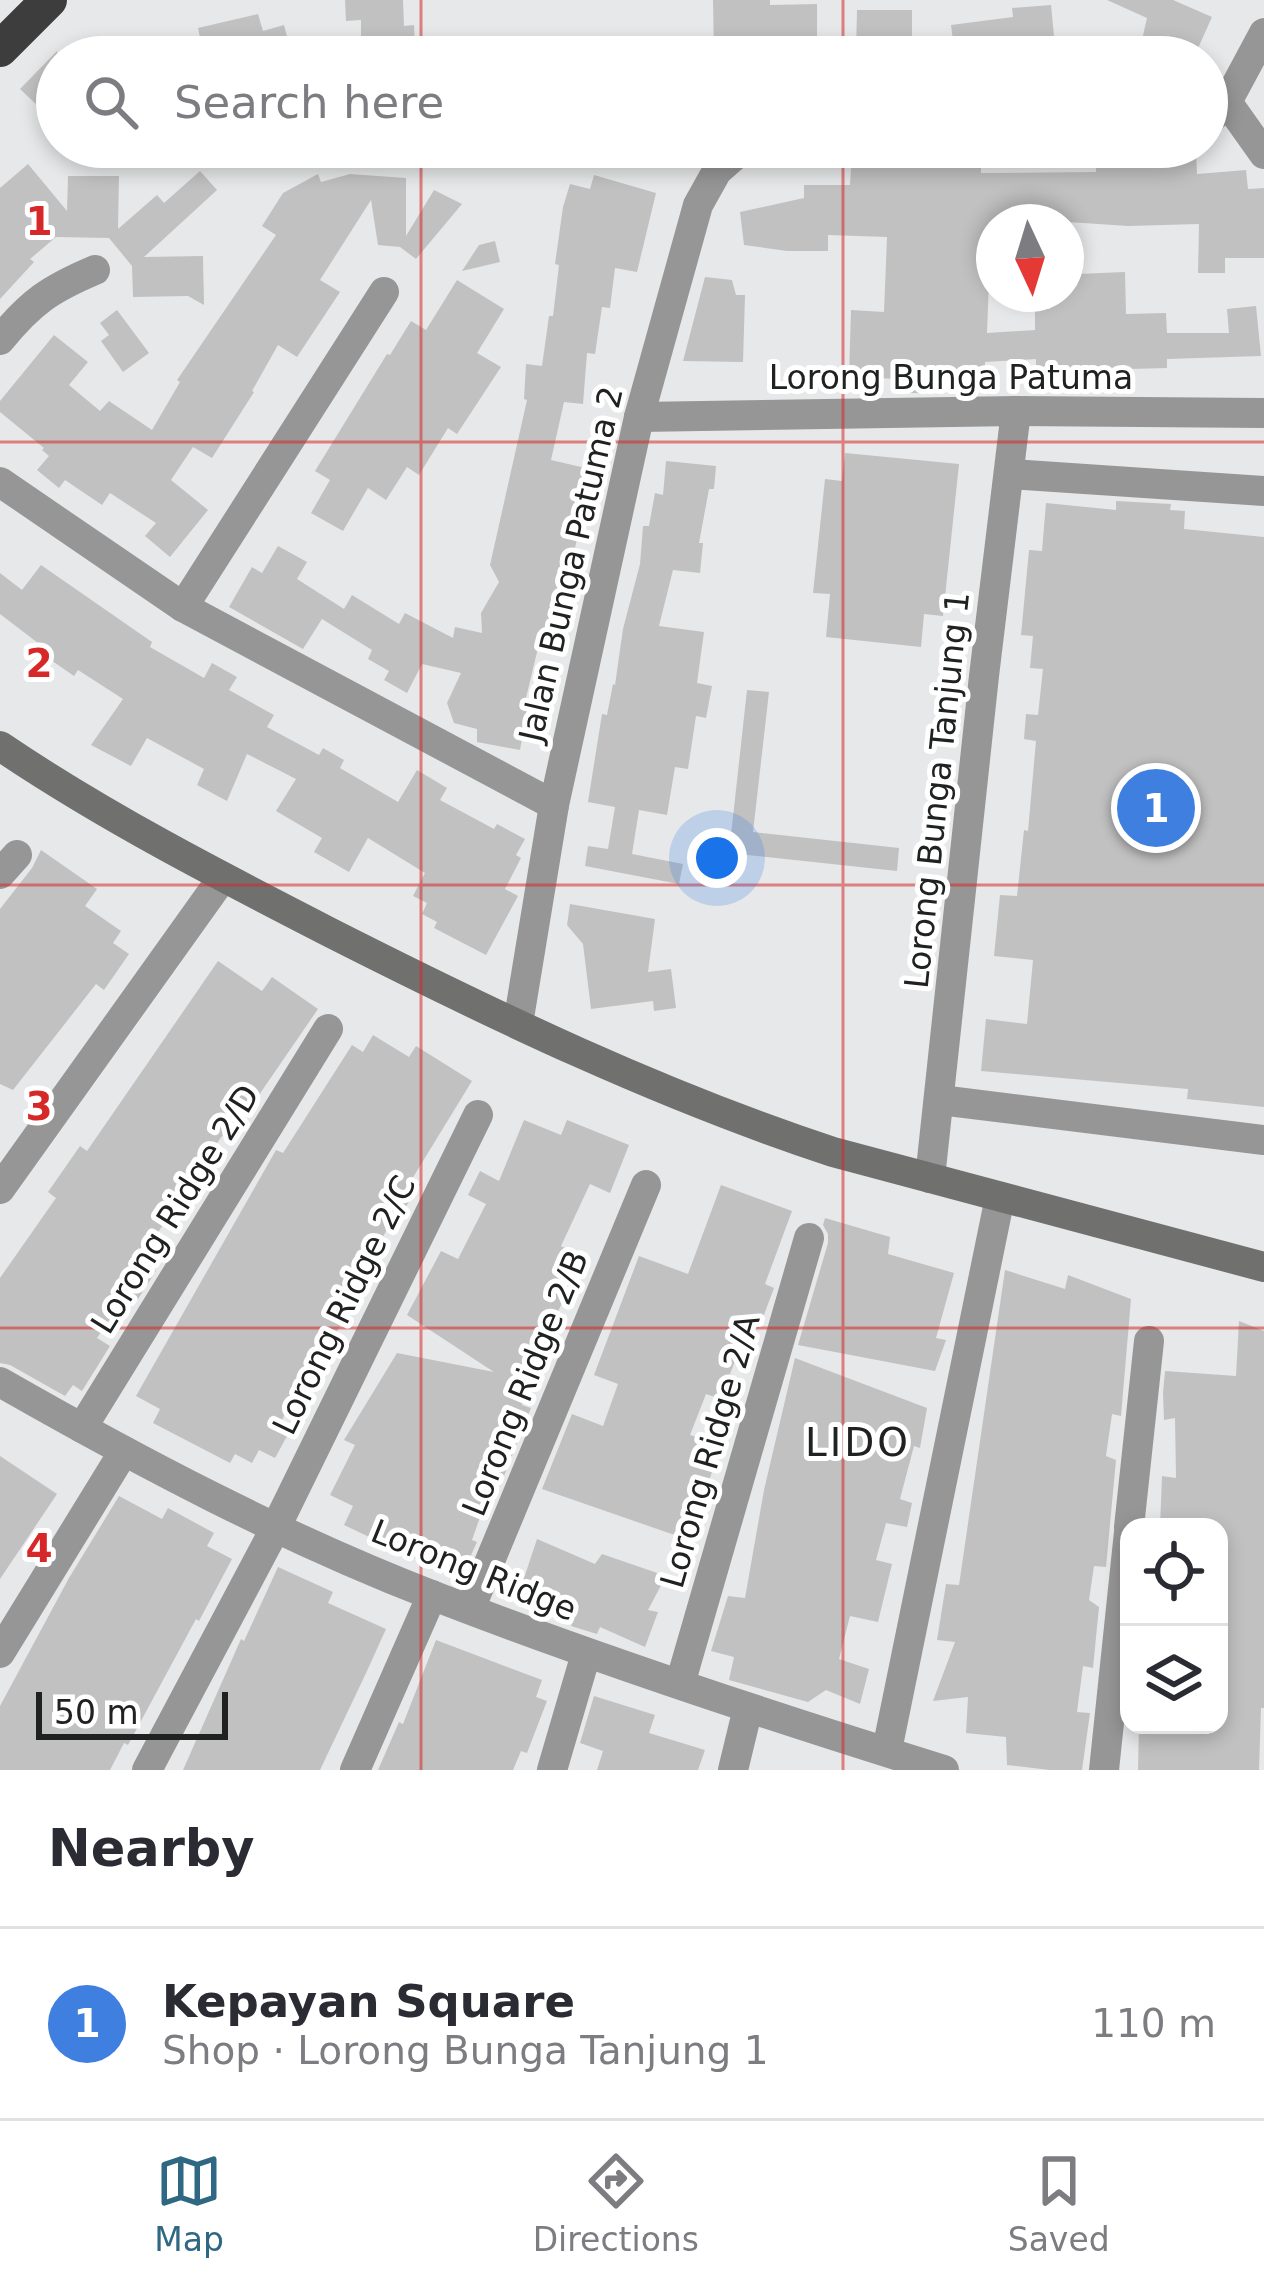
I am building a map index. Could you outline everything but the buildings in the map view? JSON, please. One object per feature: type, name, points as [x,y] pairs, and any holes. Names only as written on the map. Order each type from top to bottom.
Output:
[{"type":"highway","points":[[0,49],[49,0]]},
{"type":"street","points":[[1228,94],[1264,33]]},
{"type":"street","points":[[1228,123],[1264,154]]},
{"type":"street","name":"Jalan Bunga Patuma 2","points":[[518,1024],[554,805],[638,416],[698,205],[719,168]]},
{"type":"street","points":[[0,340],[36,300],[95,270]]},
{"type":"street","points":[[183,607],[384,292]]},
{"type":"street","name":"Lorong Bunga Tanjung 1","points":[[930,1178],[1016,411]]},
{"type":"street","name":"Lorong Bunga Patuma","points":[[638,416],[1264,413]]},
{"type":"street","points":[[1010,474],[1264,491]]},
{"type":"street","points":[[0,482],[183,607],[554,805]]},
{"type":"street","points":[[0,746],[223,877],[518,1024],[654,1085],[833,1152],[1264,1268]]},
{"type":"street","points":[[0,1189],[223,877]]},
{"type":"street","name":"Lorong Ridge 2/D","points":[[82,1428],[328,1029]]},
{"type":"street","points":[[940,1100],[1264,1140]]},
{"type":"street","name":"Lorong Ridge 2/C","points":[[147,1770],[276,1527],[478,1114]]},
{"type":"street","name":"Lorong Ridge 2/B","points":[[470,1609],[646,1185]]},
{"type":"street","points":[[887,1750],[1000,1197]]},
{"type":"street","name":"Lorong Ridge 2/A","points":[[680,1684],[809,1238]]},
{"type":"street","points":[[1130,1518],[1149,1341]]},
{"type":"street","name":"Lorong Ridge","points":[[0,1382],[276,1527],[433,1595],[586,1654],[937,1769]]},
{"type":"street","points":[[0,1653],[124,1450]]},
{"type":"street","points":[[355,1770],[433,1595]]},
{"type":"street","points":[[1104,1770],[1120,1616]]},
{"type":"street","points":[[552,1770],[586,1654]]},
{"type":"street","points":[[733,1770],[748,1708]]},
{"type":"place","name":"Kepayan Square","points":[[1156,808]]},
{"type":"district","name":"LIDO","points":[[858,1442]]}]
